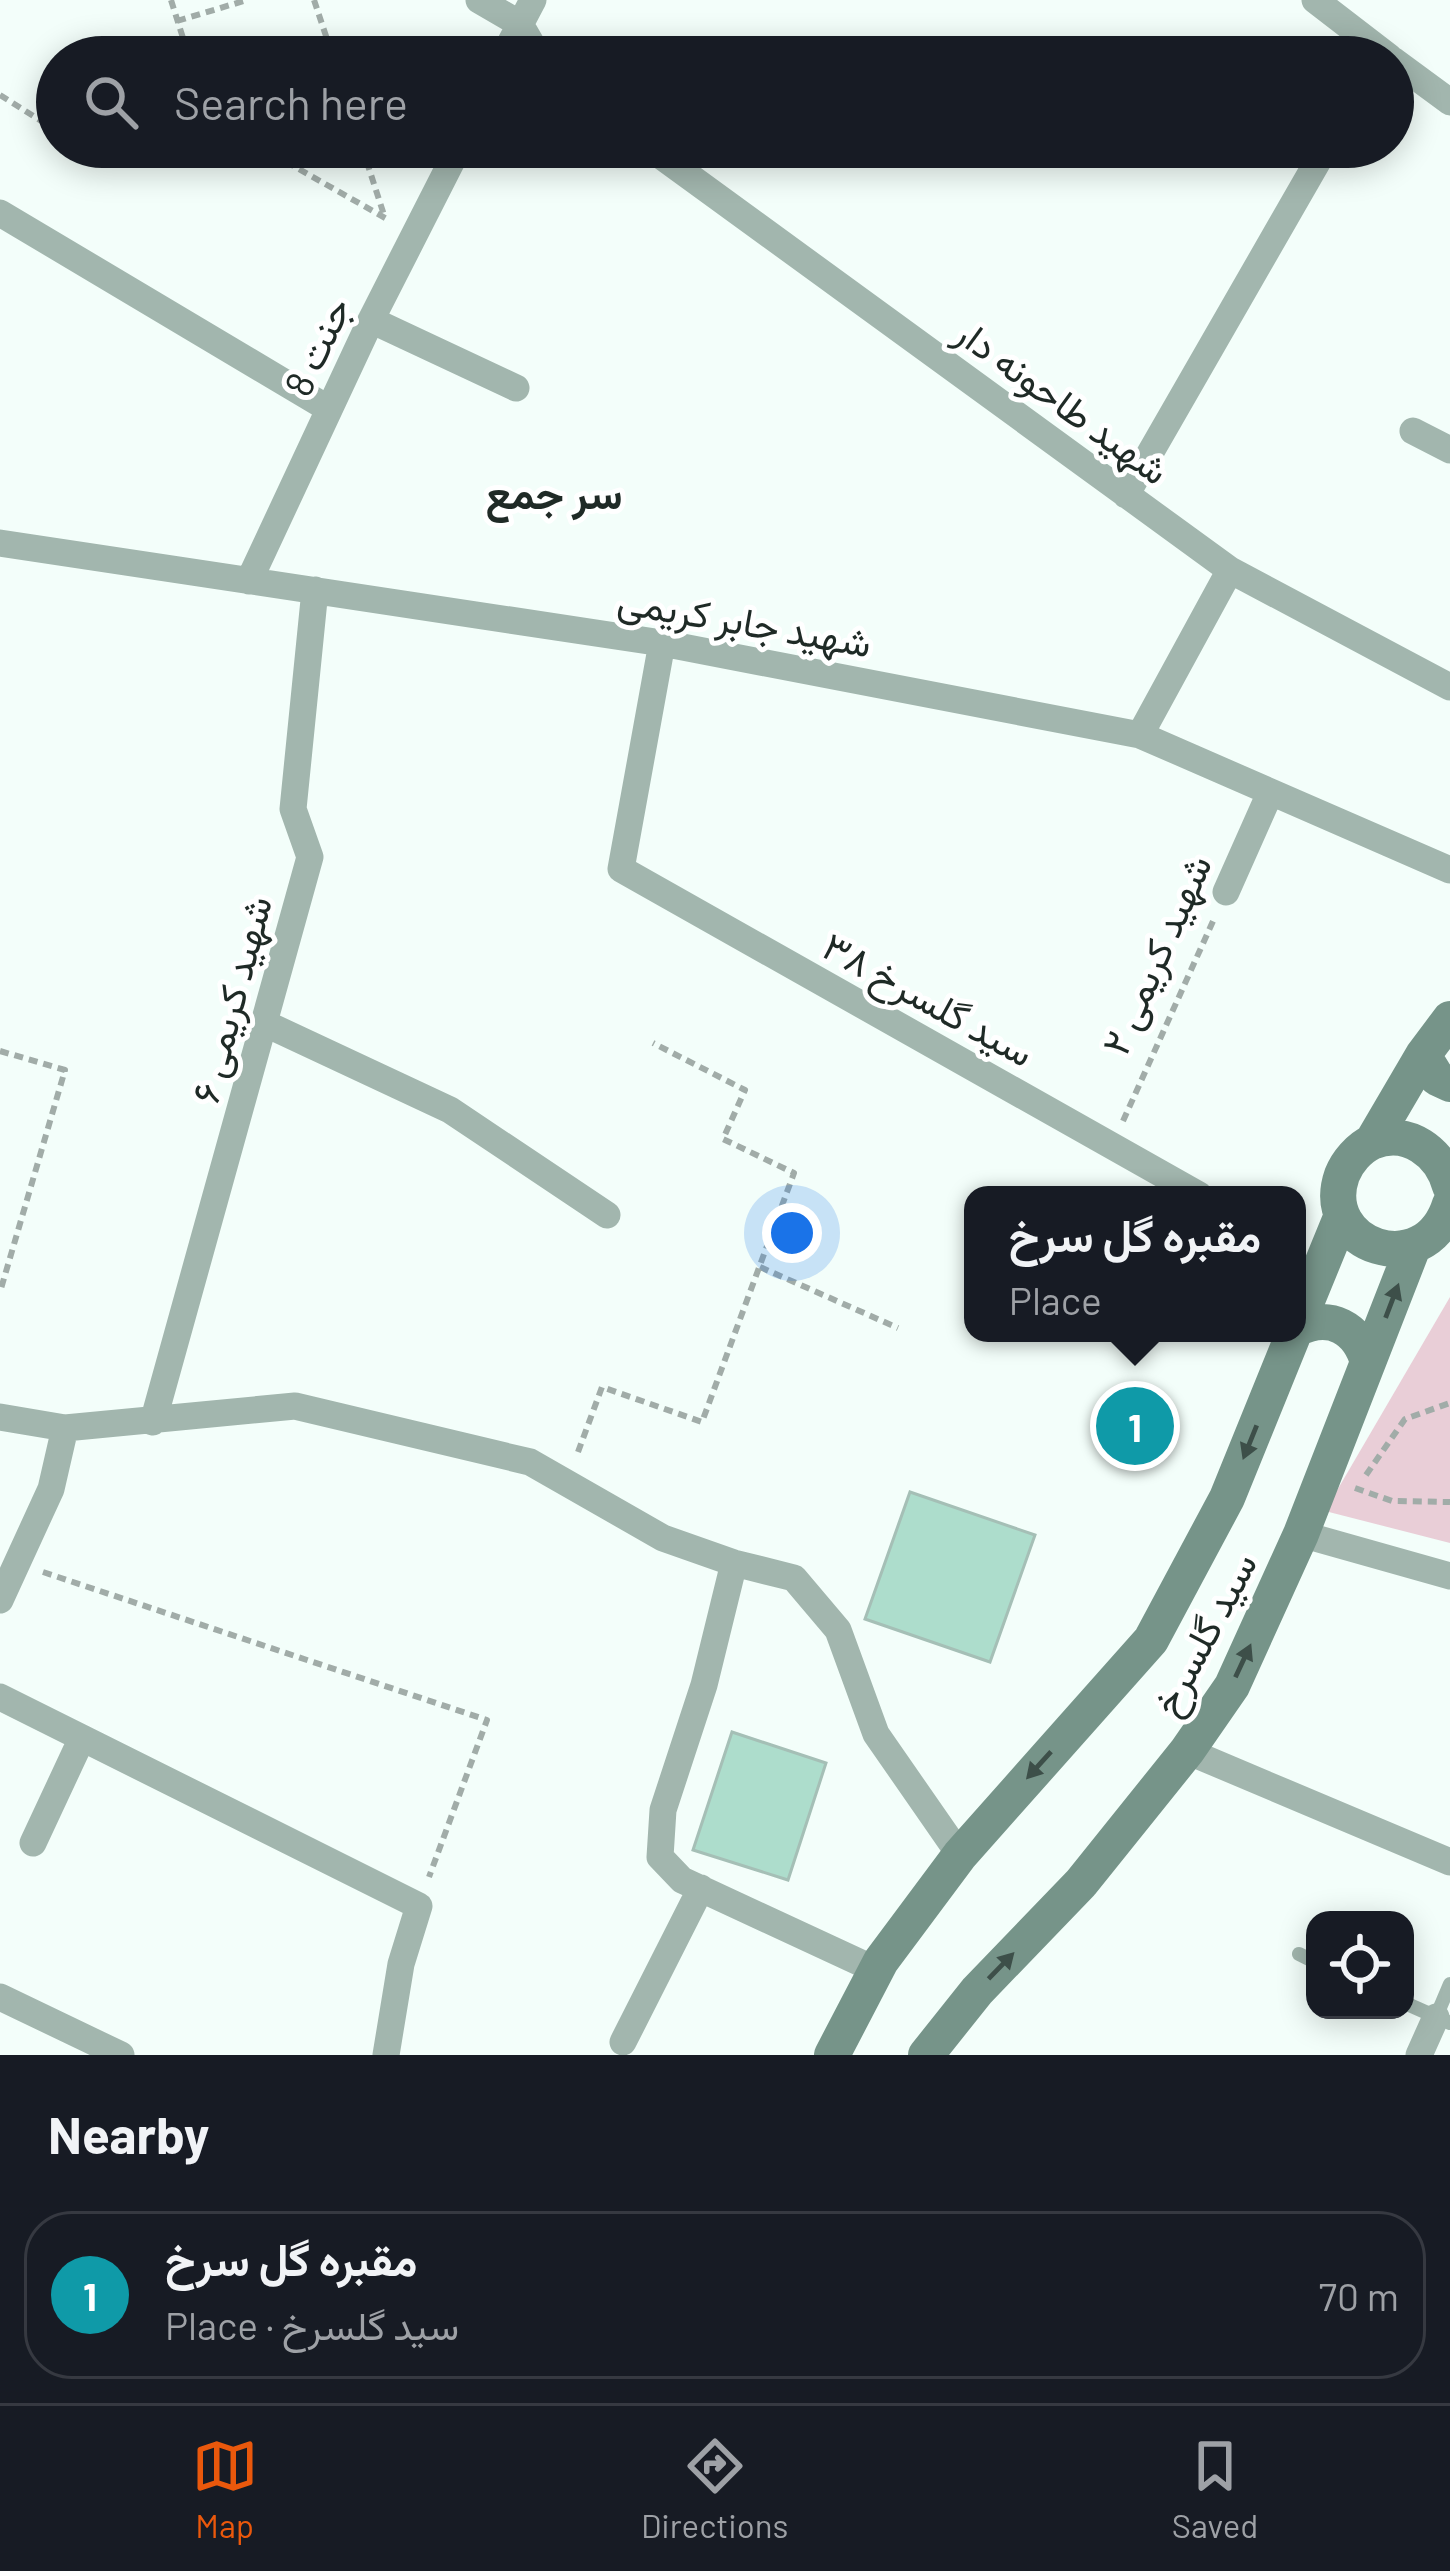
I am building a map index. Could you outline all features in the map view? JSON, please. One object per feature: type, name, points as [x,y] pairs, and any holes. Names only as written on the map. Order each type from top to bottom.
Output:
[{"type":"main road","name":"سید گلسرخ","points":[[1309,1258],[1342,1215],[1338,1198],[1346,1164],[1372,1142],[1450,1019]]},
{"type":"main road","points":[[1423,1055],[1437,1078],[1450,1084]]},
{"type":"main road","points":[[1372,1142],[1407,1139],[1446,1158]]},
{"type":"main road","name":"سید گلسرخ","points":[[926,2055],[977,1991],[1081,1883],[1187,1751],[1232,1686],[1301,1534],[1341,1482],[1368,1362],[1413,1247],[1438,1230],[1450,1204]]},
{"type":"main road","points":[[1342,1215],[1351,1229],[1379,1248],[1413,1247]]},
{"type":"main road","points":[[1306,1324],[1341,1324],[1354,1334],[1368,1362]]},
{"type":"main road","name":"سید گلسرخ","points":[[832,2055],[876,1970],[960,1855],[1151,1640],[1227,1498],[1291,1342]]},
{"type":"street","points":[[479,0],[526,12]]},
{"type":"street","points":[[1315,0],[1360,36]]},
{"type":"street","points":[[1414,77],[1450,102]]},
{"type":"street","name":"جنت 8","points":[[249,581],[448,168]]},
{"type":"street","name":"شهيد طاحونه دار","points":[[678,168],[1231,570],[1450,686]]},
{"type":"street","points":[[1126,495],[1314,168]]},
{"type":"street","points":[[0,213],[329,410]]},
{"type":"street","points":[[371,320],[516,388]]},
{"type":"street","points":[[1413,431],[1450,450]]},
{"type":"street","name":"شهید جابر کریمی","points":[[0,543],[662,643],[1140,735],[1450,870]]},
{"type":"street","points":[[1140,735],[1231,570]]},
{"type":"street","name":"شهید کریمی ۶","points":[[154,1422],[310,857],[293,809],[315,590]]},
{"type":"street","name":"سید گلسرخ ۳۸","points":[[662,643],[621,868],[1182,1186]]},
{"type":"street","name":"شهید کریمی ۲","points":[[1226,892],[1270,793]]},
{"type":"street","points":[[264,1023],[450,1110],[607,1215]]},
{"type":"street","points":[[0,1417],[65,1428],[296,1406],[530,1462],[663,1538],[794,1579],[838,1630],[876,1734],[960,1855]]},
{"type":"street","points":[[0,1600],[51,1489],[65,1428]]},
{"type":"street","points":[[1301,1534],[1450,1576]]},
{"type":"street","points":[[734,1563],[704,1685],[663,1810],[660,1857],[682,1880],[876,1970]]},
{"type":"street","points":[[0,1697],[419,1906],[400,1964],[386,2055]]},
{"type":"street","points":[[33,1843],[82,1738]]},
{"type":"street","points":[[1187,1751],[1450,1862]]},
{"type":"street","points":[[623,2042],[700,1888]]},
{"type":"street","points":[[0,1997],[121,2055]]},
{"type":"street","points":[[1419,2055],[1443,2020]]},
{"type":"lane","points":[[1299,1954],[1306,1958]]},
{"type":"lane","points":[[1414,2007],[1443,2020],[1450,1984]]},
{"type":"path","points":[[171,0],[182,36]]},
{"type":"path","points":[[177,21],[247,0]]},
{"type":"path","points":[[314,0],[325,36]]},
{"type":"path","points":[[0,95],[36,118]]},
{"type":"path","points":[[297,168],[415,235]]},
{"type":"path","points":[[369,168],[386,219]]},
{"type":"path","name":"شهید کریمی ۲","points":[[1112,1146],[1226,892]]},
{"type":"path","points":[[567,1484],[602,1387],[702,1422],[794,1173],[723,1139],[745,1090],[653,1043]]},
{"type":"path","points":[[0,1051],[65,1070],[0,1292]]},
{"type":"path","points":[[760,1267],[898,1328]]},
{"type":"path","points":[[1450,1403],[1405,1419],[1341,1482],[1392,1502],[1450,1502]]},
{"type":"path","points":[[17,1563],[487,1720],[419,1906]]},
{"type":"shaded area","points":[[1450,1297],[1450,1543],[1325,1511]]},
{"type":"building","points":[[910,1492],[1035,1535],[990,1662],[865,1619]]},
{"type":"building","points":[[732,1732],[826,1763],[788,1880],[693,1850]]},
{"type":"place","name":"مقبره گل سرخ","points":[[1135,1426]]},
{"type":"district","name":"سر جمع","points":[[554,492]]}]
